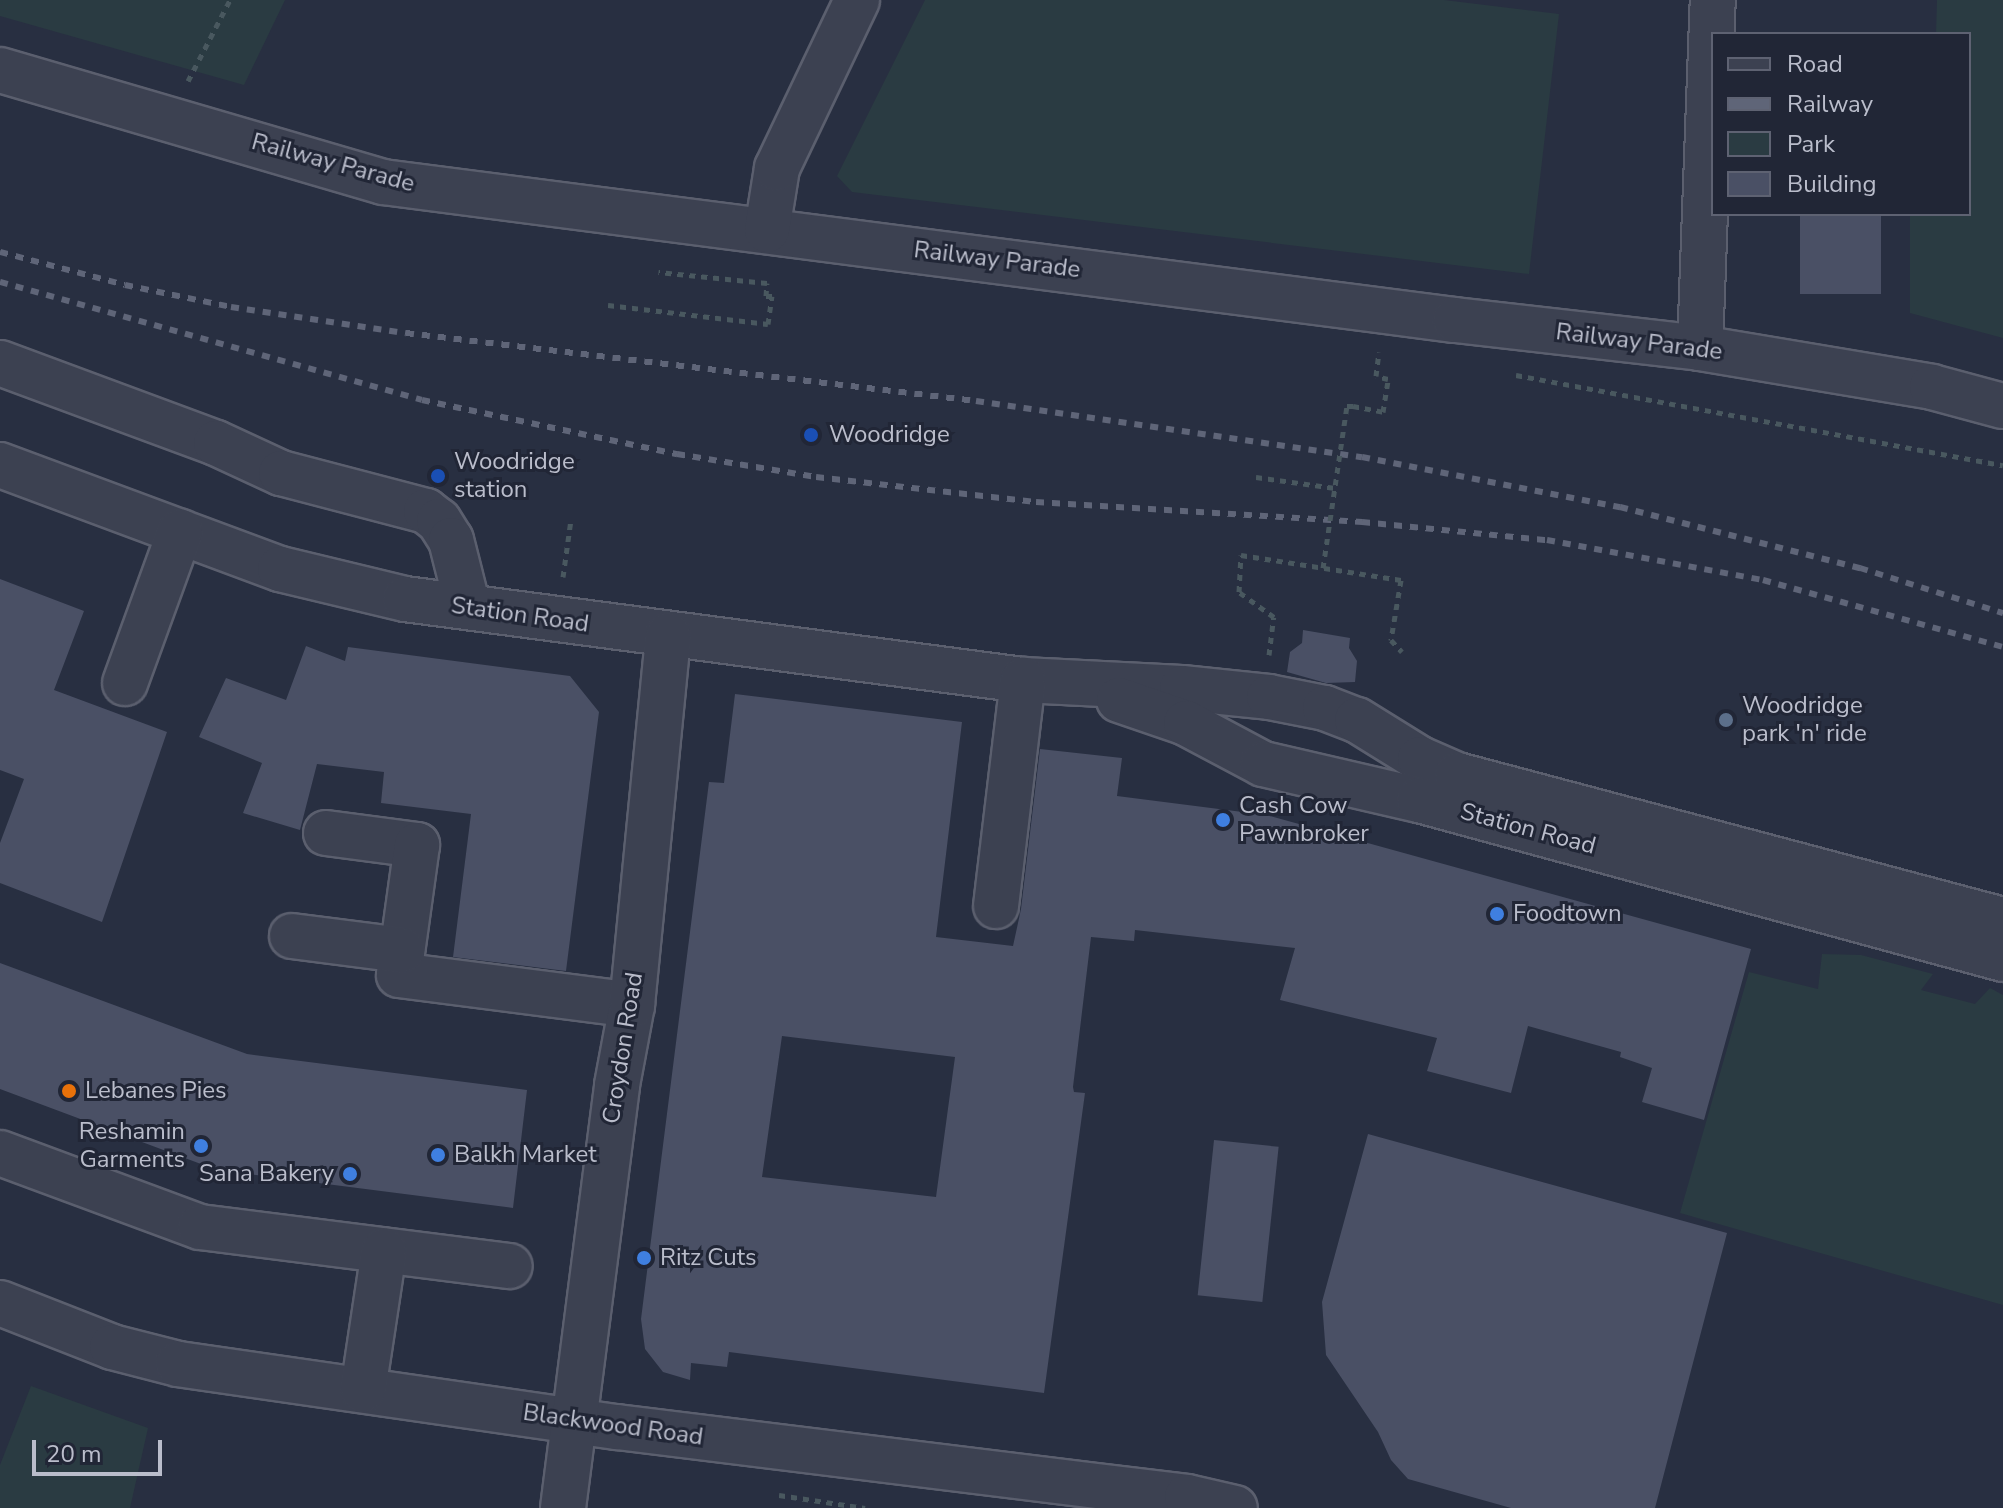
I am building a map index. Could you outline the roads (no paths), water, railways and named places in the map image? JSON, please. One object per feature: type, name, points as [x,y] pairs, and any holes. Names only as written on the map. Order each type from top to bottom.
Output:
[{"type":"street","points":[[767,230],[777,168],[857,0]]},
{"type":"street","points":[[1712,32],[1713,0]]},
{"type":"street","points":[[1700,348],[1711,54]]},
{"type":"street","name":"Railway Parade","points":[[0,70],[383,182],[1455,320],[1700,348],[1932,387],[2003,406]]},
{"type":"street","points":[[0,363],[216,443],[281,473],[426,511],[439,521],[451,540],[468,607]]},
{"type":"street","name":"Station Road","points":[[2,473],[280,569],[405,599],[1041,682],[1182,688],[1269,697],[1325,708],[1357,720],[1420,759],[1457,775],[2003,920]]},
{"type":"street","points":[[125,683],[180,532]]},
{"type":"street","name":"Croydon Road","points":[[563,1508],[617,1085],[632,1005],[668,635]]},
{"type":"street","points":[[996,906],[1041,682]]},
{"type":"street","name":"Station Road","points":[[1041,682],[1160,712],[1263,764],[1419,800],[2003,959]]},
{"type":"street","points":[[1263,764],[1254,745],[1254,731],[1269,697]]},
{"type":"street","points":[[326,833],[417,845],[399,975],[632,1005]]},
{"type":"street","points":[[292,936],[402,950]]},
{"type":"street","points":[[0,1153],[200,1227],[510,1266]]},
{"type":"street","points":[[363,1390],[384,1251]]},
{"type":"street","name":"Blackwood Road","points":[[0,1303],[112,1347],[178,1364],[574,1421],[1187,1497],[1235,1508]]},
{"type":"railway","points":[[0,252],[125,285],[231,307],[406,333],[976,401],[1362,457],[1620,507],[1860,568],[2003,613]]},
{"type":"railway","points":[[0,282],[422,400],[677,454],[816,477],[1036,502],[1362,522],[1547,540],[1763,580],[2003,647]]},
{"type":"place","name":"Woodridge","points":[[811,435]]},
{"type":"place","name":"Woodridge station","points":[[438,476]]},
{"type":"place","name":"Woodridge park 'n' ride","points":[[1726,720]]},
{"type":"place","name":"Cash Cow Pawnbroker","points":[[1223,820]]},
{"type":"place","name":"Foodtown","points":[[1497,914]]},
{"type":"place","name":"Lebanes Pies","points":[[69,1091]]},
{"type":"place","name":"Reshamin Garments","points":[[201,1146]]},
{"type":"place","name":"Balkh Market","points":[[438,1155]]},
{"type":"place","name":"Sana Bakery","points":[[350,1174]]},
{"type":"place","name":"Ritz Cuts","points":[[644,1258]]}]
